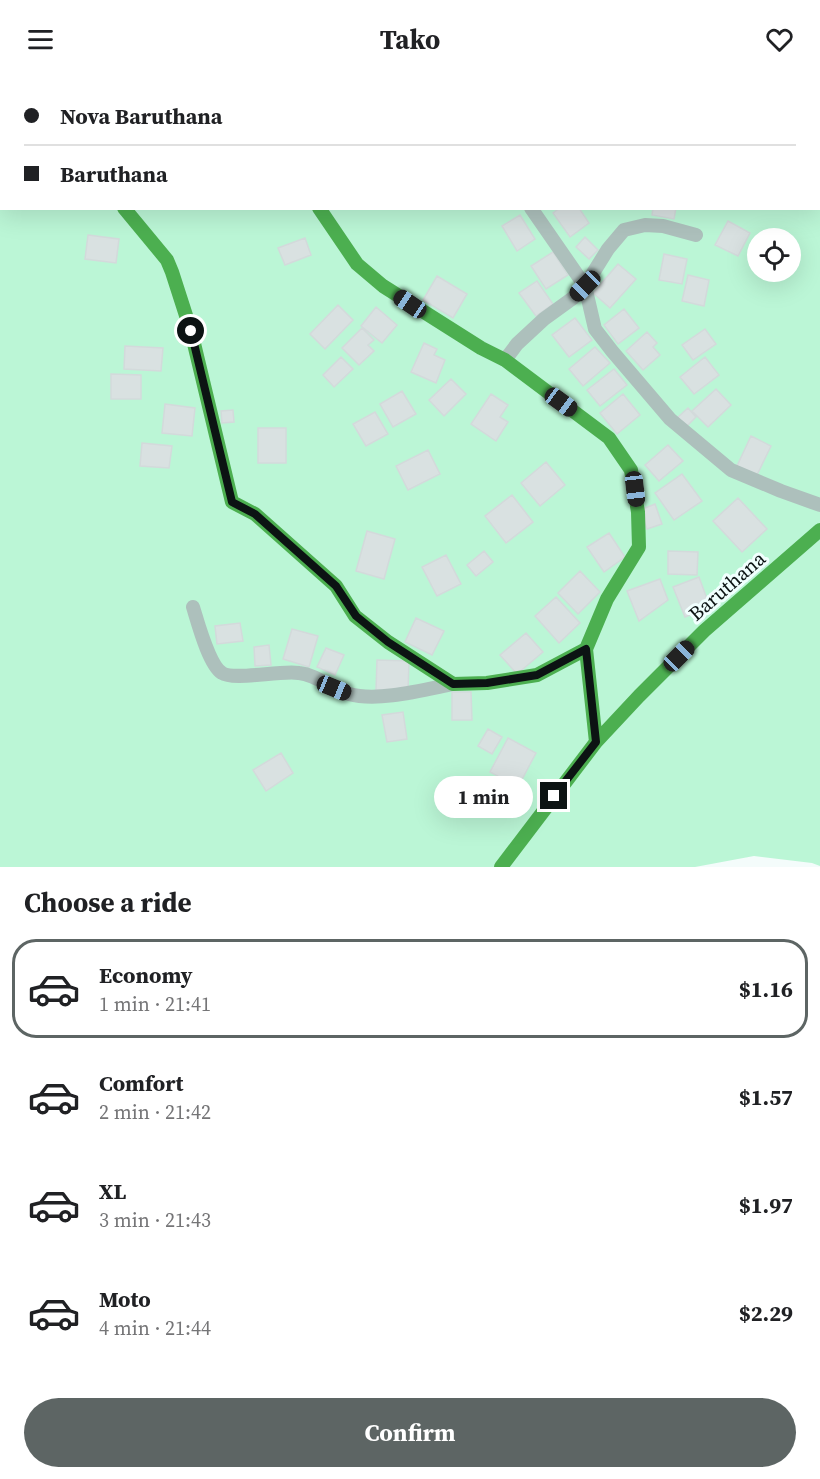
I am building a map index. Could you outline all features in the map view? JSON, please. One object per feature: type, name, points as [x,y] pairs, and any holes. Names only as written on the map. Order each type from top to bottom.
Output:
[{"type":"street","points":[[126,210],[167,260],[172,272],[191,331],[232,502],[255,514],[336,586],[356,616],[388,642],[453,684]]},
{"type":"street","points":[[320,210],[357,264],[383,286],[505,360],[609,438],[632,470],[638,512],[639,547],[607,599],[586,649],[596,742]]},
{"type":"street","points":[[532,210],[585,286],[595,329],[670,419],[731,470],[820,505]]},
{"type":"street","points":[[505,360],[517,344],[544,319],[573,298],[585,286],[608,249],[624,230],[645,225],[663,226],[696,235]]},
{"type":"street","name":"Baruthana","points":[[501,867],[596,742],[639,696],[704,631],[820,530]]},
{"type":"street","points":[[192,607],[214,666],[223,674],[236,677],[298,673],[316,677],[349,694],[365,696],[396,695],[453,684],[487,683],[537,675],[586,649]]},
{"type":"green space","points":[[0,210],[820,210],[820,866],[754,856],[695,867],[0,867]]},
{"type":"building","points":[[557,210],[580,210],[589,223],[570,237],[553,213]]},
{"type":"building","points":[[653,210],[676,210],[674,219],[652,215]]},
{"type":"building","points":[[520,215],[535,239],[517,251],[502,226]]},
{"type":"building","points":[[728,221],[747,231],[747,239],[738,256],[715,245]]},
{"type":"building","points":[[88,235],[119,239],[116,263],[85,259]]},
{"type":"building","points":[[585,237],[598,250],[589,259],[576,247]]},
{"type":"building","points":[[305,238],[311,255],[285,265],[278,248]]},
{"type":"building","points":[[553,252],[568,275],[546,289],[531,266]]},
{"type":"building","points":[[664,254],[687,259],[682,284],[659,280]]},
{"type":"building","points":[[618,264],[636,279],[610,308],[593,293]]},
{"type":"building","points":[[688,275],[709,280],[704,306],[682,301]]},
{"type":"building","points":[[437,276],[467,294],[453,318],[423,300]]},
{"type":"building","points":[[537,281],[553,304],[536,316],[519,293]]},
{"type":"building","points":[[338,305],[353,320],[325,349],[310,334]]},
{"type":"building","points":[[376,307],[397,325],[382,343],[361,326]]},
{"type":"building","points":[[624,309],[639,328],[618,344],[604,325]]},
{"type":"building","points":[[575,318],[592,340],[569,357],[552,335]]},
{"type":"building","points":[[362,328],[374,340],[368,345],[374,351],[359,365],[342,348]]},
{"type":"building","points":[[705,329],[716,344],[693,360],[682,345]]},
{"type":"building","points":[[647,332],[657,343],[653,347],[660,355],[643,370],[626,351]]},
{"type":"building","points":[[424,343],[437,349],[434,355],[445,360],[436,383],[411,372]]},
{"type":"building","points":[[125,346],[163,348],[161,371],[124,369]]},
{"type":"building","points":[[595,347],[610,363],[583,386],[569,369]]},
{"type":"building","points":[[341,357],[353,369],[334,387],[323,375]]},
{"type":"building","points":[[705,357],[719,375],[694,394],[680,377]]},
{"type":"building","points":[[614,369],[627,385],[600,406],[587,390]]},
{"type":"building","points":[[111,374],[141,375],[141,399],[111,399]]},
{"type":"building","points":[[451,379],[466,394],[444,416],[429,400]]},
{"type":"building","points":[[716,389],[731,405],[708,427],[692,411]]},
{"type":"building","points":[[402,391],[416,414],[393,427],[380,404]]},
{"type":"building","points":[[491,394],[508,405],[500,417],[508,422],[496,441],[471,424]]},
{"type":"building","points":[[623,394],[640,415],[617,434],[600,413]]},
{"type":"building","points":[[165,404],[195,408],[192,436],[162,433]]},
{"type":"building","points":[[688,408],[696,417],[686,427],[677,418]]},
{"type":"building","points":[[233,410],[234,422],[222,423],[221,411]]},
{"type":"building","points":[[375,412],[388,434],[366,446],[353,424]]},
{"type":"building","points":[[258,428],[286,428],[286,463],[258,463]]},
{"type":"building","points":[[751,436],[771,446],[757,475],[737,466]]},
{"type":"building","points":[[142,443],[172,446],[169,468],[140,466]]},
{"type":"building","points":[[668,445],[683,461],[659,481],[645,465]]},
{"type":"building","points":[[428,450],[440,474],[408,490],[396,466]]},
{"type":"building","points":[[546,462],[565,485],[540,506],[521,483]]},
{"type":"building","points":[[682,474],[702,501],[674,520],[655,493]]},
{"type":"building","points":[[512,495],[533,522],[506,543],[485,516]]},
{"type":"building","points":[[738,498],[767,529],[742,552],[713,521]]},
{"type":"building","points":[[655,504],[662,524],[647,529],[640,510]]},
{"type":"building","points":[[367,531],[395,539],[384,579],[356,571]]},
{"type":"building","points":[[609,533],[625,557],[604,572],[587,547]]},
{"type":"building","points":[[484,551],[493,562],[476,576],[467,565]]},
{"type":"building","points":[[668,551],[698,552],[697,575],[668,574]]},
{"type":"building","points":[[446,555],[461,584],[437,596],[422,567]]},
{"type":"building","points":[[580,571],[600,592],[578,614],[558,593]]},
{"type":"building","points":[[699,577],[710,607],[685,617],[673,587]]},
{"type":"building","points":[[660,579],[668,600],[639,621],[627,591]]},
{"type":"building","points":[[556,597],[580,623],[559,643],[535,616]]},
{"type":"building","points":[[416,618],[444,631],[432,655],[405,642]]},
{"type":"building","points":[[240,623],[243,641],[217,644],[215,626]]},
{"type":"building","points":[[292,629],[318,636],[309,667],[283,659]]},
{"type":"building","points":[[526,633],[543,652],[517,674],[500,655]]},
{"type":"building","points":[[269,645],[271,665],[255,666],[254,647]]},
{"type":"building","points":[[326,648],[344,655],[335,675],[317,667]]},
{"type":"building","points":[[377,660],[409,661],[408,691],[376,690]]},
{"type":"building","points":[[452,692],[471,692],[472,720],[452,720]]},
{"type":"building","points":[[403,712],[407,739],[387,742],[382,715]]},
{"type":"building","points":[[488,729],[502,737],[492,754],[478,746]]},
{"type":"building","points":[[508,738],[536,753],[518,787],[490,772]]},
{"type":"building","points":[[281,753],[293,773],[266,791],[253,770]]},
{"type":"traffic: fast","points":[[126,210],[167,260],[172,272],[191,331],[232,502],[255,514],[336,586],[355,616],[388,642],[453,684],[487,683],[537,675],[586,649]]},
{"type":"traffic: fast","points":[[320,210],[357,264],[383,286],[481,348],[505,360],[609,438],[631,470],[638,512],[639,547],[607,599],[586,649],[596,742]]},
{"type":"traffic: fast","points":[[501,867],[596,742],[639,696],[704,631],[820,530]]},
{"type":"route","points":[[191,331],[232,502],[255,514],[336,586],[356,616],[388,642],[453,684],[487,683],[537,675],[586,649],[596,742],[554,796]]}]
